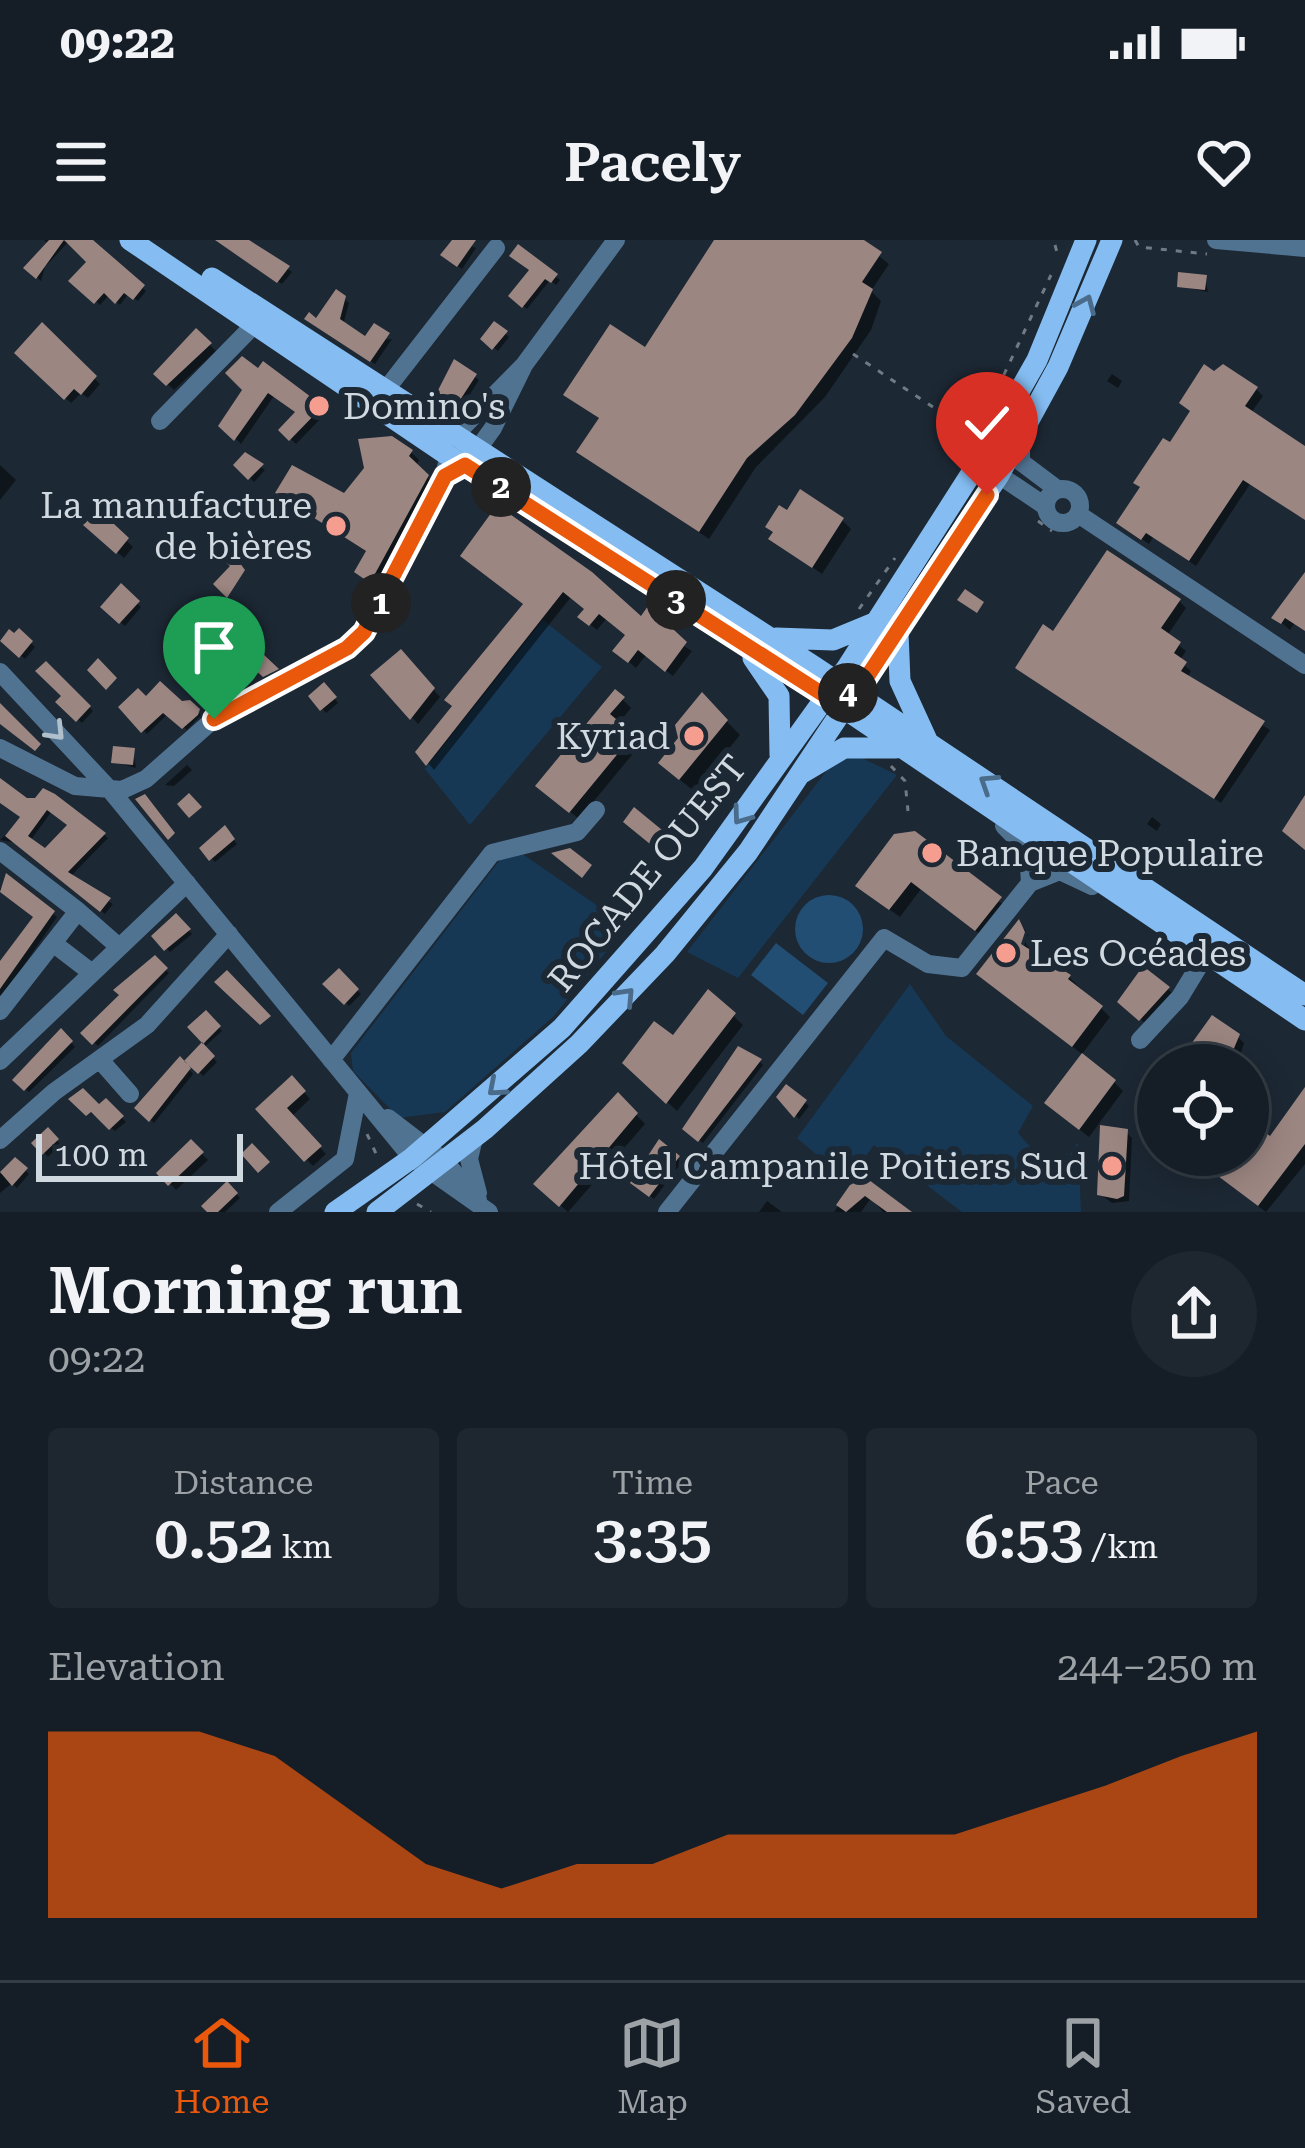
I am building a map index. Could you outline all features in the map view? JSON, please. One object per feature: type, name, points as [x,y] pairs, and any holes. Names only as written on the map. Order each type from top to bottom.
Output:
[{"type":"main road","points":[[130,240],[732,635],[929,744],[1211,945],[1305,1020]]},
{"type":"main road","points":[[154,240],[384,392],[457,456],[764,635],[837,695],[892,756]]},
{"type":"main road","points":[[929,744],[900,681],[889,627],[1012,407],[1086,240]]},
{"type":"main road","points":[[764,635],[825,641],[889,627],[1000,475],[1058,368],[1112,240]]},
{"type":"main road","points":[[1000,475],[1000,448],[1012,407]]},
{"type":"main road","points":[[973,472],[1000,475]]},
{"type":"main road","name":"ROCADE OUEST","points":[[334,1212],[474,1138],[579,1044],[664,954],[748,852],[788,770],[889,627]]},
{"type":"main road","points":[[732,635],[779,696],[788,770],[844,748],[892,756],[975,800],[1132,907],[1305,995]]},
{"type":"main road","name":"ROCADE OUEST","points":[[377,1212],[600,988],[788,770]]},
{"type":"street","points":[[0,748],[75,786],[111,791],[146,778],[214,719],[356,640],[372,622],[457,456],[616,240]]},
{"type":"street","points":[[1216,240],[1305,248]]},
{"type":"street","points":[[384,392],[496,248]]},
{"type":"street","points":[[160,421],[254,325]]},
{"type":"street","points":[[1021,437],[1025,467],[1051,496],[1058,522],[1078,514]]},
{"type":"street","points":[[1000,475],[1051,496],[1077,495],[1078,514]]},
{"type":"street","points":[[1078,514],[1305,664]]},
{"type":"street","points":[[0,672],[111,791],[364,1100],[487,1210]]},
{"type":"street","points":[[975,800],[1024,843],[1030,883]]},
{"type":"street","points":[[331,1060],[492,853],[577,832],[596,810]]},
{"type":"street","points":[[0,851],[118,946]]},
{"type":"street","points":[[667,1212],[884,938],[928,964],[962,968],[1030,883],[1060,871],[1132,907]]},
{"type":"street","points":[[0,1061],[187,883]]},
{"type":"street","points":[[0,1011],[78,911]]},
{"type":"street","points":[[0,1140],[55,1092],[147,1025],[229,934]]},
{"type":"street","points":[[53,943],[92,973]]},
{"type":"street","points":[[1140,1040],[1180,997],[1211,945]]},
{"type":"street","points":[[100,1061],[130,1094]]},
{"type":"street","points":[[278,1212],[345,1159],[364,1100]]},
{"type":"street","points":[[474,1138],[469,1159],[487,1210]]},
{"type":"path","points":[[1135,240],[1139,247]]},
{"type":"path","points":[[985,415],[1059,257],[1055,245]]},
{"type":"path","points":[[853,354],[975,435]]},
{"type":"path","points":[[1023,511],[1052,531]]},
{"type":"path","points":[[853,615],[902,548]]},
{"type":"path","points":[[892,756],[905,782],[908,811]]},
{"type":"path","points":[[411,1201],[430,1212]]},
{"type":"shaded area","points":[[543,620],[602,667],[470,825],[425,769]]},
{"type":"shaded area","points":[[845,758],[862,758],[897,775],[738,978],[687,952],[828,769]]},
{"type":"shaded area","points":[[521,853],[627,926],[553,1017],[445,1112],[399,1118],[353,1071],[351,1053],[503,856]]},
{"type":"shaded area","points":[[829,895],[853,905],[863,929],[853,953],[829,963],[805,953],[795,929],[805,905]]},
{"type":"shaded area","points":[[776,943],[828,983],[803,1015],[751,975]]},
{"type":"shaded area","points":[[910,984],[946,1036],[1033,1106],[1018,1133],[1056,1176],[1078,1142],[1081,1212],[962,1212],[874,1145],[847,1181],[797,1138]]},
{"type":"building","points":[[49,240],[64,240],[36,279],[23,268]]},
{"type":"building","points":[[64,240],[93,240],[145,285],[133,300],[124,293],[115,304],[104,293],[94,304],[68,281],[86,262]]},
{"type":"building","points":[[215,240],[249,240],[290,266],[277,283]]},
{"type":"building","points":[[452,240],[476,240],[457,267],[440,255]]},
{"type":"building","points":[[714,240],[864,240],[882,252],[862,282],[873,289],[852,338],[795,415],[747,458],[699,532],[576,452],[599,418],[563,395],[610,324],[645,347]]},
{"type":"building","points":[[518,244],[558,274],[551,283],[545,279],[522,308],[508,296],[529,270],[509,256]]},
{"type":"building","points":[[1178,272],[1207,275],[1205,290],[1177,287]]},
{"type":"building","points":[[336,289],[346,296],[340,319],[365,336],[374,323],[390,333],[370,362],[304,319],[309,312],[316,318]]},
{"type":"building","points":[[494,321],[508,331],[492,350],[480,339]]},
{"type":"building","points":[[42,322],[97,376],[81,395],[74,389],[64,400],[14,353]]},
{"type":"building","points":[[196,328],[212,343],[166,386],[153,374]]},
{"type":"building","points":[[242,356],[258,368],[263,361],[323,406],[289,441],[278,430],[295,412],[268,393],[234,441],[218,426],[242,390],[225,373]]},
{"type":"building","points":[[454,359],[477,374],[451,414],[432,402]]},
{"type":"building","points":[[1204,364],[1214,371],[1223,364],[1258,387],[1245,406],[1305,446],[1305,520],[1243,480],[1189,561],[1146,533],[1141,540],[1116,523],[1140,487],[1133,483],[1163,438],[1170,442],[1190,411],[1179,403]]},
{"type":"building","points":[[392,436],[413,450],[409,456],[429,475],[370,583],[354,572],[366,551],[275,493],[292,465],[344,493],[364,468],[358,439]]},
{"type":"building","points":[[245,452],[264,464],[248,480],[233,465]]},
{"type":"building","points":[[800,489],[844,518],[812,568],[768,539],[773,532],[765,527],[779,505],[787,510]]},
{"type":"building","points":[[497,505],[592,572],[641,616],[648,606],[687,642],[665,672],[638,650],[628,663],[612,651],[625,635],[599,614],[589,626],[577,617],[584,609],[563,592],[426,766],[415,752],[452,706],[444,700],[523,604],[460,556]]},
{"type":"building","points":[[99,510],[129,538],[116,554],[83,525]]},
{"type":"building","points":[[1107,550],[1181,599],[1161,628],[1181,642],[1174,653],[1187,662],[1181,671],[1265,721],[1214,799],[1015,668],[1043,624],[1053,631]]},
{"type":"building","points":[[231,551],[245,570],[227,598],[213,584],[230,566],[223,560]]},
{"type":"building","points":[[1305,572],[1305,631],[1285,618],[1281,624],[1271,618]]},
{"type":"building","points":[[121,583],[140,601],[119,624],[100,607]]},
{"type":"building","points":[[965,589],[984,602],[977,613],[957,600]]},
{"type":"building","points":[[221,616],[279,669],[263,677],[208,627]]},
{"type":"building","points":[[19,628],[33,641],[19,658],[0,641],[9,629],[14,633]]},
{"type":"building","points":[[401,649],[435,688],[410,720],[370,675]]},
{"type":"building","points":[[98,658],[117,678],[106,690],[87,670]]},
{"type":"building","points":[[46,661],[91,706],[76,722],[55,702],[61,696],[35,671]]},
{"type":"building","points":[[160,681],[182,701],[190,700],[200,709],[198,715],[182,729],[163,713],[141,733],[118,707],[138,688],[146,696]]},
{"type":"building","points":[[324,682],[337,697],[320,711],[308,696]]},
{"type":"building","points":[[615,689],[625,697],[610,714],[634,734],[569,813],[535,786]]},
{"type":"building","name":"Kyriad","points":[[702,692],[728,720],[679,780],[658,763],[678,738],[675,725]]},
{"type":"building","points":[[0,703],[41,744],[35,751],[0,724]]},
{"type":"building","points":[[113,746],[135,748],[133,765],[111,763]]},
{"type":"building","points":[[0,778],[27,798],[35,798],[43,788],[106,833],[68,872],[111,898],[100,912],[5,836],[20,817],[0,803]],"holes":[[[47,810],[67,825],[45,848],[28,836]]]},
{"type":"building","points":[[189,793],[202,807],[189,818],[177,804]]},
{"type":"building","points":[[145,794],[175,833],[168,840],[135,799]]},
{"type":"building","points":[[1305,795],[1305,850],[1282,831]]},
{"type":"building","points":[[634,807],[662,830],[650,844],[623,822]]},
{"type":"building","points":[[225,825],[235,839],[209,861],[199,848]]},
{"type":"building","points":[[915,831],[1002,897],[975,931],[911,882],[889,910],[855,886],[894,834]]},
{"type":"building","points":[[570,848],[592,865],[582,878],[551,853]]},
{"type":"building","points":[[6,873],[55,911],[0,989],[0,961],[33,917],[0,892]]},
{"type":"building","points":[[176,913],[191,929],[164,951],[151,936]]},
{"type":"building","points":[[1019,919],[1025,932],[1021,944],[1071,975],[1068,979],[1103,1006],[1072,1047],[976,974]]},
{"type":"building","points":[[155,955],[168,968],[92,1045],[80,1033],[119,995],[113,990]]},
{"type":"building","points":[[1143,966],[1170,987],[1139,1021],[1117,1002]]},
{"type":"building","points":[[339,968],[359,989],[344,1005],[322,984]]},
{"type":"building","points":[[227,970],[271,1016],[260,1025],[214,982]]},
{"type":"building","points":[[708,989],[736,1013],[666,1104],[622,1063],[654,1021],[673,1035]]},
{"type":"building","points":[[206,1010],[221,1026],[203,1044],[187,1027]]},
{"type":"building","points":[[1212,1015],[1240,1034],[1236,1044],[1191,1044]]},
{"type":"building","points":[[61,1028],[73,1041],[24,1091],[12,1080]]},
{"type":"building","points":[[202,1042],[215,1056],[198,1074],[184,1061]]},
{"type":"building","points":[[738,1046],[762,1059],[698,1142],[682,1129]]},
{"type":"building","points":[[1082,1053],[1116,1080],[1079,1130],[1044,1103]]},
{"type":"building","points":[[180,1056],[191,1068],[149,1122],[134,1108]]},
{"type":"building","points":[[292,1075],[306,1091],[287,1108],[322,1146],[304,1162],[255,1109]]},
{"type":"building","points":[[786,1084],[807,1100],[794,1118],[776,1097]]},
{"type":"building","points":[[1305,1087],[1305,1144],[1258,1206],[1218,1176],[1269,1176],[1270,1136]]},
{"type":"building","points":[[83,1088],[99,1104],[106,1098],[124,1116],[109,1130],[91,1112],[86,1116],[68,1099]]},
{"type":"building","points":[[618,1092],[638,1113],[559,1207],[533,1184]]},
{"type":"building","name":"Hôtel Campanile Poitiers Sud","points":[[1100,1125],[1128,1129],[1124,1196],[1117,1199],[1097,1195]]},
{"type":"building","points":[[48,1127],[59,1139],[42,1155],[31,1143]]},
{"type":"building","points":[[191,1139],[204,1152],[168,1186],[156,1173]]},
{"type":"building","points":[[659,1139],[680,1156],[649,1197],[630,1183]]},
{"type":"building","points":[[252,1143],[270,1162],[258,1173],[241,1154]]},
{"type":"building","points":[[15,1157],[28,1168],[12,1186],[0,1172]]},
{"type":"building","points":[[859,1172],[912,1212],[887,1212],[865,1196],[846,1212],[836,1205]]},
{"type":"building","points":[[227,1181],[238,1193],[218,1212],[207,1212],[201,1206]]},
{"type":"place","name":"Domino's","points":[[319,406]]},
{"type":"place","name":"La manufacture de bières","points":[[336,526]]},
{"type":"place","name":"Kyriad","points":[[694,736]]},
{"type":"place","name":"Banque Populaire","points":[[932,853]]},
{"type":"place","name":"Les Océades","points":[[1006,953]]},
{"type":"place","name":"Hôtel Campanile Poitiers Sud","points":[[1112,1166]]},
{"type":"route","points":[[214,719],[347,648],[364,632],[445,476],[465,465],[824,695],[836,684],[850,694],[859,689],[987,495]]}]
